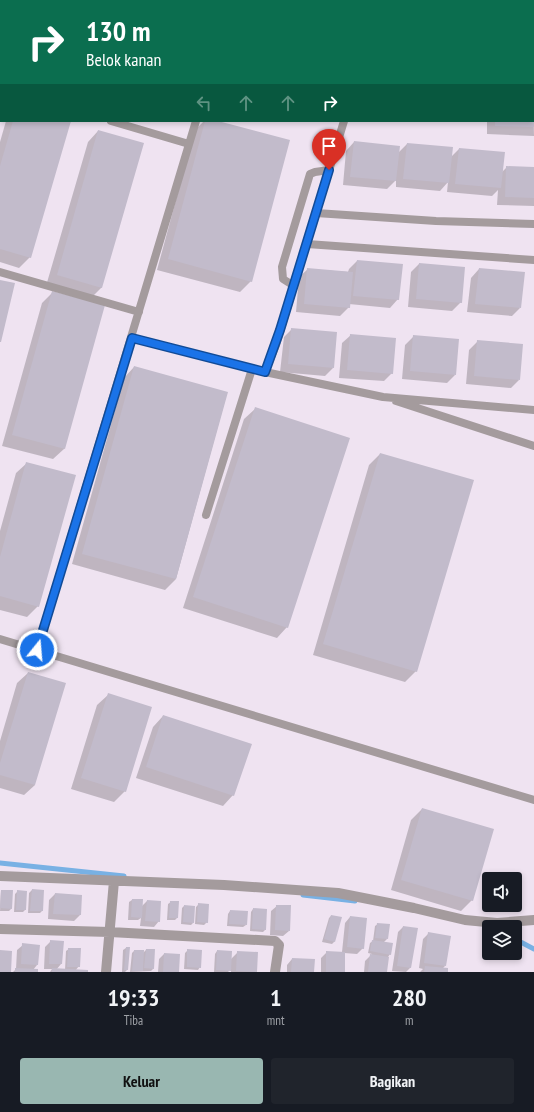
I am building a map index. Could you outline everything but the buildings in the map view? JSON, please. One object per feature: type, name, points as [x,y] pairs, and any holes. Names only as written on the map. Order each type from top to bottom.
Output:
[{"type":"street","points":[[0,876],[224,885],[338,893],[465,920],[497,923],[534,920]]},
{"type":"street","points":[[106,972],[114,881]]},
{"type":"street","points":[[0,929],[110,932],[275,941],[279,945],[275,972]]},
{"type":"lane","points":[[114,122],[189,144]]},
{"type":"lane","points":[[37,650],[196,122]]},
{"type":"lane","points":[[265,372],[276,345],[344,122]]},
{"type":"lane","points":[[294,286],[283,279],[282,267],[310,174],[329,170]]},
{"type":"lane","points":[[316,213],[436,221],[534,224]]},
{"type":"lane","points":[[307,244],[534,260]]},
{"type":"lane","points":[[0,272],[139,312]]},
{"type":"lane","points":[[132,338],[252,369],[383,397],[534,446]]},
{"type":"lane","points":[[206,515],[252,369]]},
{"type":"lane","points":[[383,397],[534,410]]},
{"type":"lane","points":[[0,639],[534,800]]},
{"type":"waterway","points":[[0,863],[124,876]]},
{"type":"waterway","points":[[303,895],[355,901]]},
{"type":"waterway","points":[[522,943],[534,949]]},
{"type":"route","points":[[37,650],[132,338],[265,372],[276,345],[329,170]]}]
